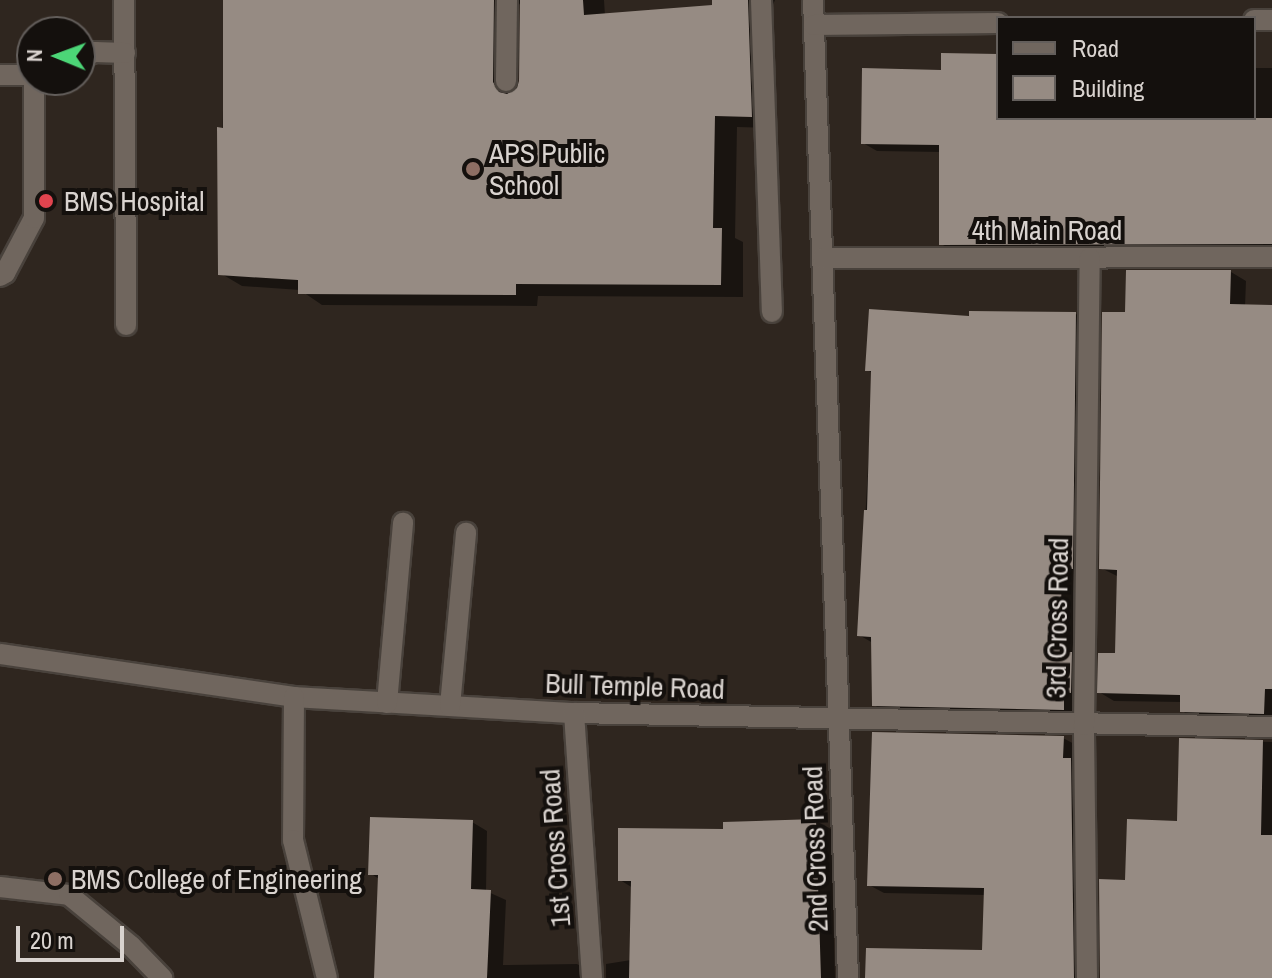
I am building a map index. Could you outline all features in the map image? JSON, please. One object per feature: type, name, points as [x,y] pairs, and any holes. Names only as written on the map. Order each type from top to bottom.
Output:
[{"type":"street","points":[[124,0],[126,325]]},
{"type":"street","points":[[506,81],[507,0]]},
{"type":"street","points":[[761,0],[772,312]]},
{"type":"street","name":"2nd Cross Road","points":[[813,0],[848,978]]},
{"type":"street","points":[[814,25],[996,23]]},
{"type":"street","points":[[96,52],[125,53]]},
{"type":"street","points":[[0,276],[5,273],[34,218],[33,96]]},
{"type":"street","name":"4th Main Road","points":[[823,258],[1272,257]]},
{"type":"street","name":"3rd Cross Road","points":[[1087,978],[1084,725],[1090,258]]},
{"type":"street","points":[[387,703],[403,523]]},
{"type":"street","points":[[450,706],[466,533]]},
{"type":"street","name":"Bull Temple Road","points":[[0,654],[294,697],[387,703],[574,713],[1272,727]]},
{"type":"street","points":[[294,697],[293,840],[327,978]]},
{"type":"street","name":"1st Cross Road","points":[[574,713],[592,978]]},
{"type":"street","points":[[0,887],[69,895],[131,946],[162,978]]},
{"type":"building","name":"APS Public School","points":[[223,0],[494,0],[493,82],[499,92],[507,94],[517,88],[519,81],[520,0],[583,0],[584,15],[712,5],[712,0],[748,0],[752,117],[715,116],[713,228],[722,228],[721,285],[516,284],[516,295],[298,294],[298,280],[218,275],[217,127],[223,128]]},
{"type":"building","points":[[941,53],[996,54],[996,120],[1272,118],[1272,244],[939,245],[939,145],[861,144],[862,68],[941,70]]},
{"type":"building","points":[[1126,270],[1231,270],[1230,304],[1272,305],[1272,689],[1265,689],[1264,714],[1180,712],[1180,695],[1097,693],[1098,653],[1115,653],[1117,570],[1099,569],[1102,312],[1125,312]]},
{"type":"building","points":[[869,309],[969,316],[969,311],[1076,312],[1073,569],[1062,568],[1060,652],[1072,652],[1071,693],[1064,692],[1064,710],[872,706],[871,637],[857,636],[864,510],[867,510],[871,371],[865,371]]},
{"type":"building","points":[[872,732],[1064,736],[1063,758],[1071,758],[1074,978],[865,978],[866,948],[982,950],[984,888],[867,886]]},
{"type":"building","points":[[1179,738],[1263,740],[1261,835],[1272,835],[1272,978],[1100,978],[1099,879],[1125,880],[1127,819],[1177,821]]},
{"type":"building","points":[[370,817],[473,820],[471,889],[491,890],[487,978],[374,978],[378,875],[368,875]]},
{"type":"building","points":[[816,819],[821,978],[629,978],[631,881],[618,881],[618,828],[723,829],[723,822]]},
{"type":"place","name":"APS Public School","points":[[473,169]]},
{"type":"place","name":"BMS Hospital","points":[[46,201]]},
{"type":"place","name":"BMS College of Engineering","points":[[55,879]]}]
